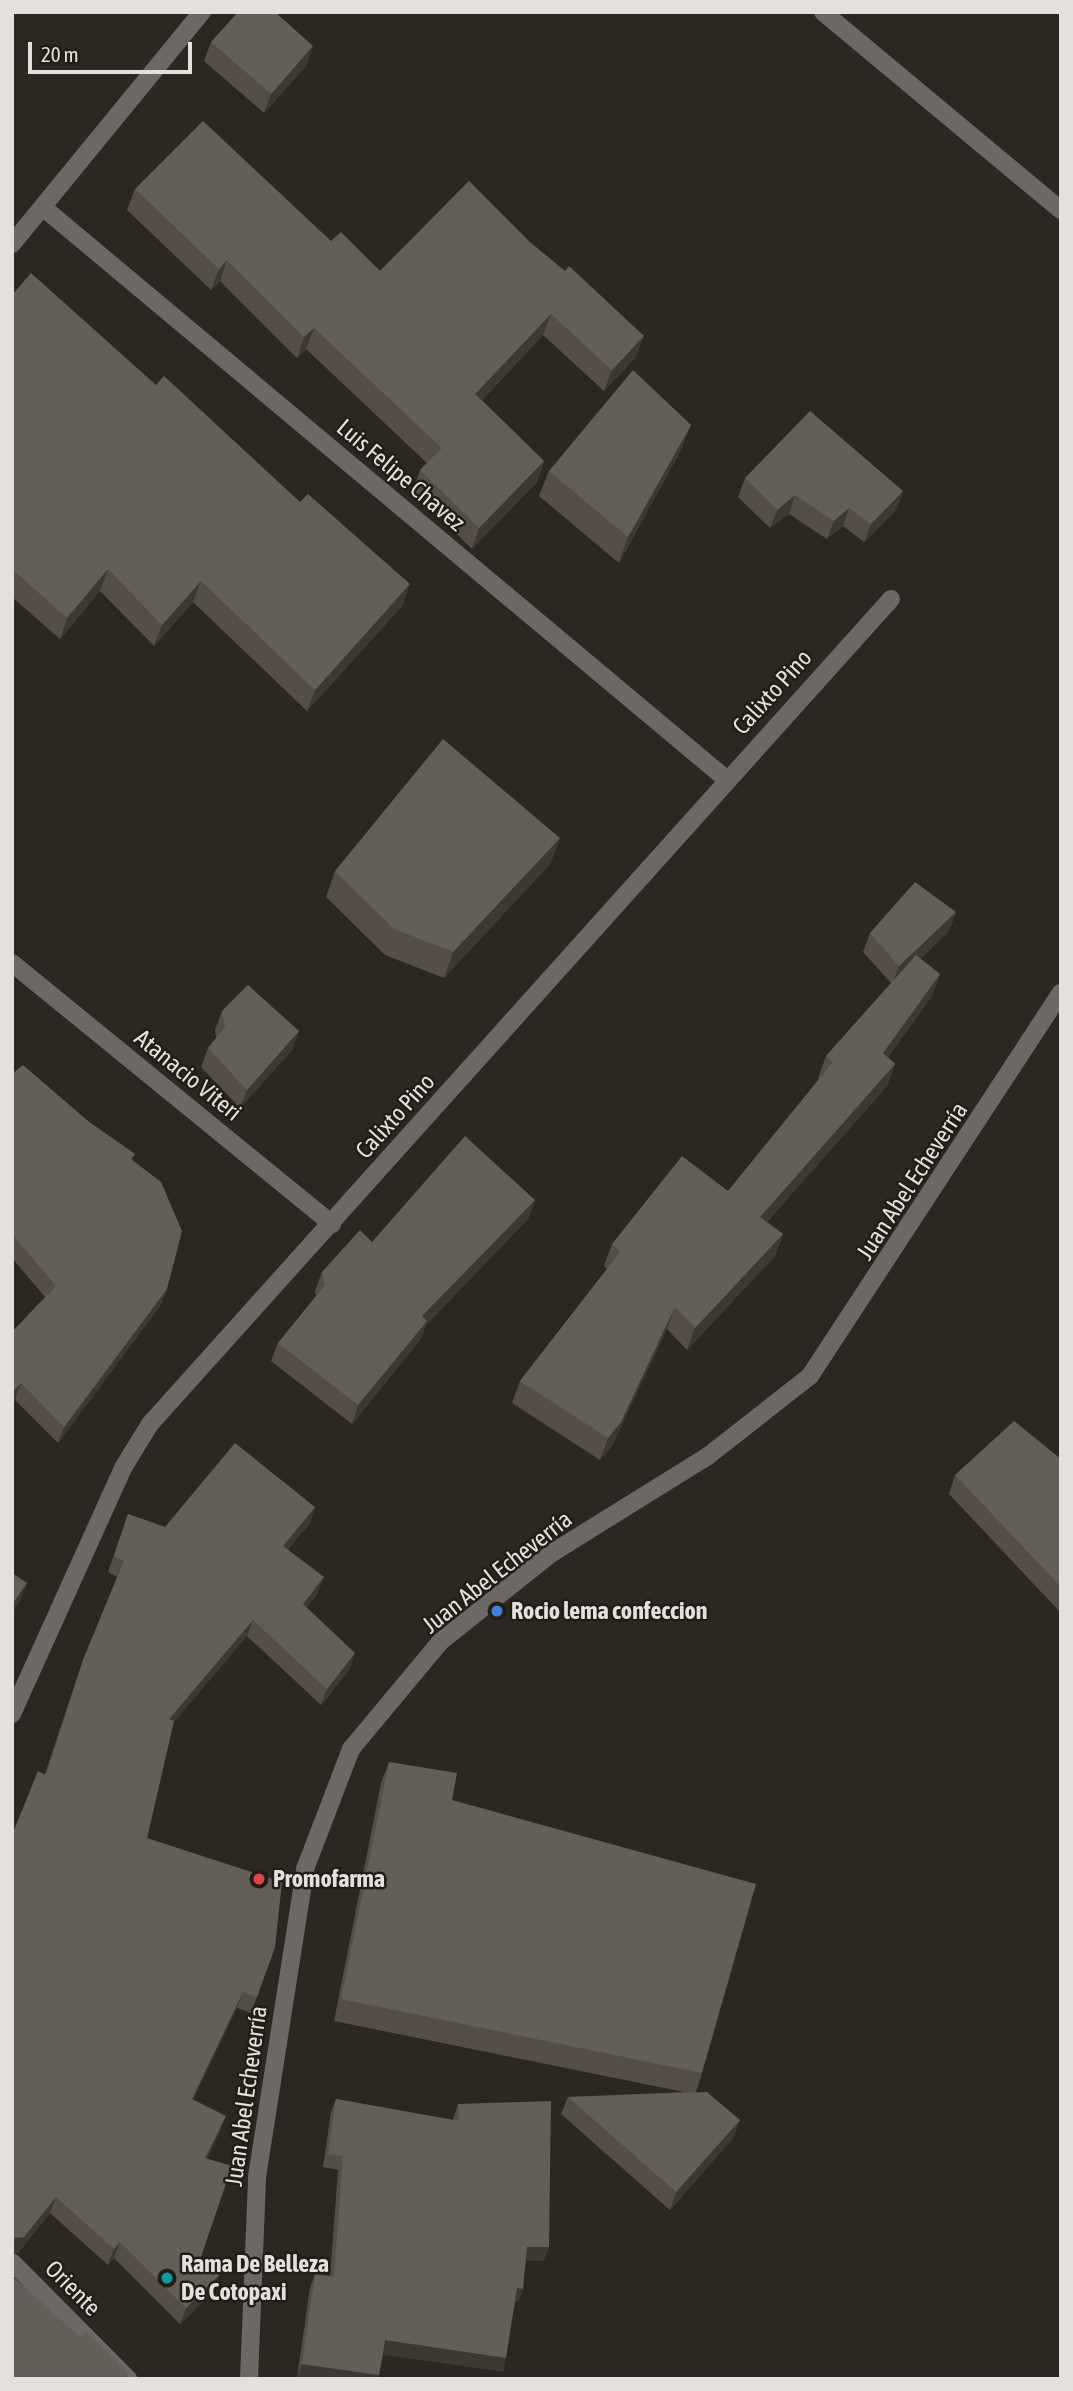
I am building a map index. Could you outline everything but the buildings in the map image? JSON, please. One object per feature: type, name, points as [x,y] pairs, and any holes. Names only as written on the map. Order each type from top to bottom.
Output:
[{"type":"street","points":[[12,244],[45,209],[202,12]]},
{"type":"street","points":[[823,12],[1061,210]]},
{"type":"street","name":"Luis Felipe Chavez","points":[[45,209],[726,779]]},
{"type":"street","name":"Calixto Pino","points":[[12,1714],[123,1468],[150,1424],[332,1224],[726,779],[891,599]]},
{"type":"street","name":"Atanacio Viteri","points":[[12,963],[332,1224]]},
{"type":"street","name":"Juan Abel Echeverría","points":[[249,2379],[257,2177],[305,1868],[351,1749],[440,1642],[552,1553],[708,1456],[810,1376],[1061,993]]},
{"type":"street","name":"Oriente","points":[[12,2263],[128,2379]]},
{"type":"place","name":"Rocio lema confeccion","points":[[497,1611]]},
{"type":"place","name":"Promofarma","points":[[259,1879]]},
{"type":"place","name":"Rama De Belleza De Cotopaxi","points":[[167,2278]]}]
